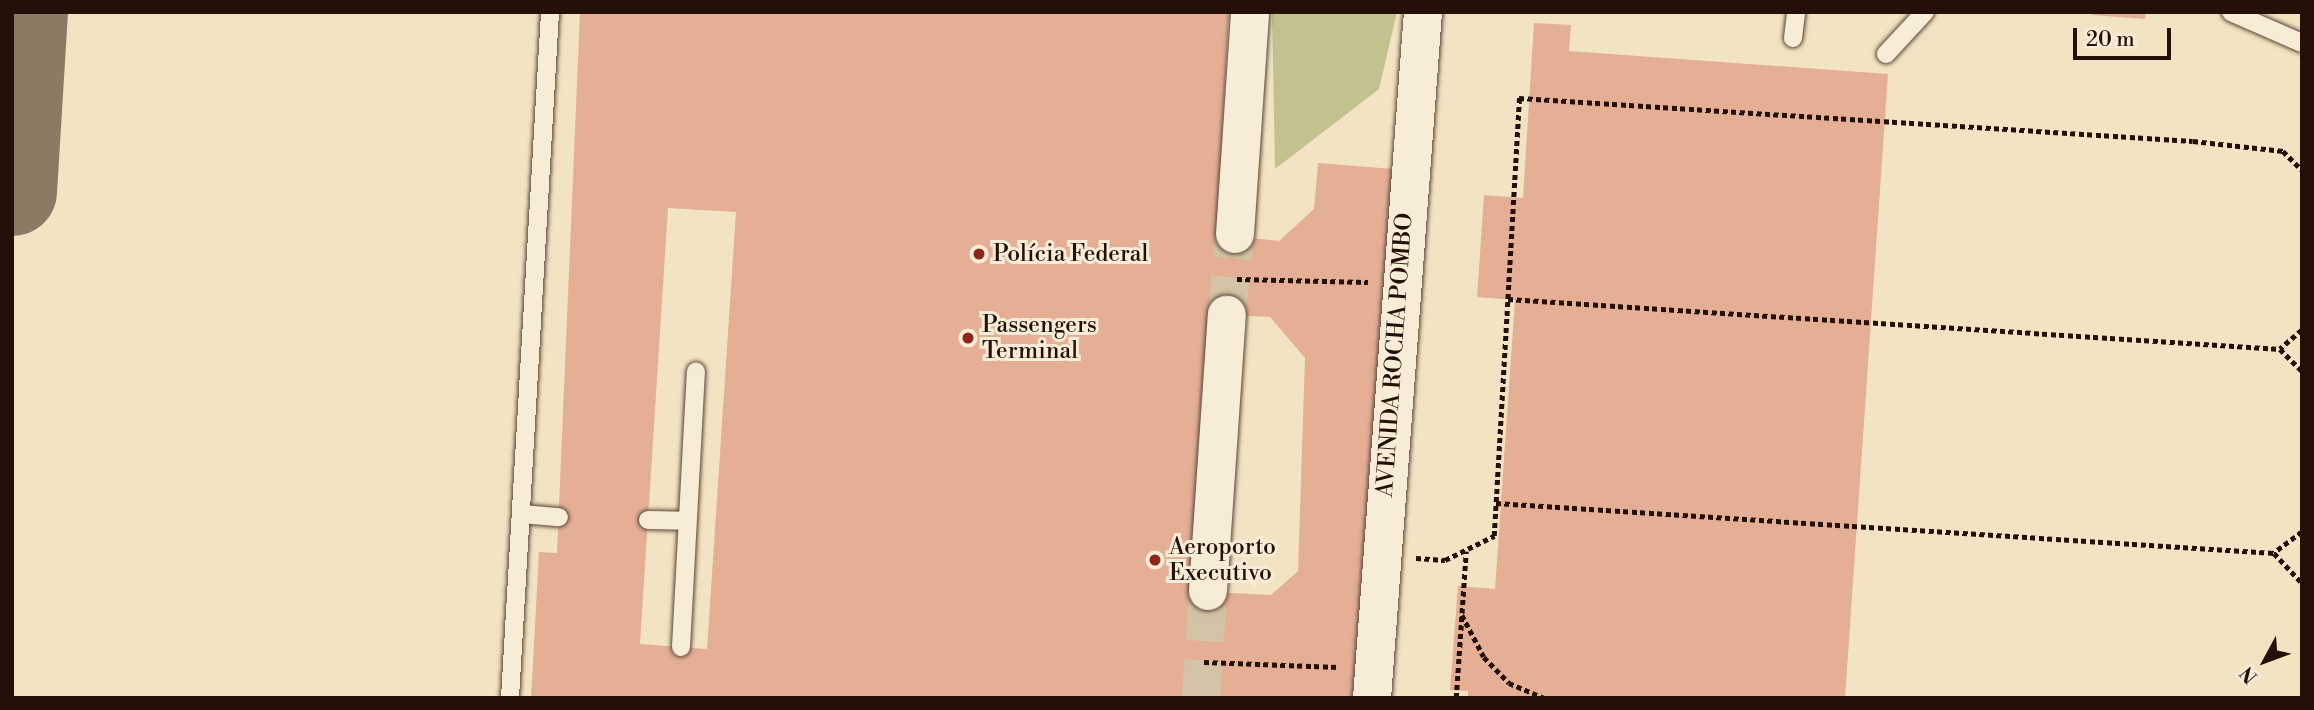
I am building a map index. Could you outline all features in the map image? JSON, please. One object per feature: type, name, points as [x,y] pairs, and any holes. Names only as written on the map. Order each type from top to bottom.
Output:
[{"type":"main road","points":[[1236,234],[1250,12]]},
{"type":"main road","name":"AVENIDA ROCHA POMBO","points":[[1373,683],[1400,283],[1423,12]]},
{"type":"main road","points":[[1208,591],[1228,297]]},
{"type":"lane","points":[[510,698],[550,12]]},
{"type":"lane","points":[[1793,38],[1796,12]]},
{"type":"lane","points":[[1886,54],[1925,12]]},
{"type":"lane","points":[[2231,12],[2302,43]]},
{"type":"lane","points":[[681,647],[695,371]]},
{"type":"lane","points":[[522,514],[559,517]]},
{"type":"lane","points":[[648,520],[687,522]]},
{"type":"path","points":[[1445,560],[1494,536],[1519,98],[2193,141],[2283,151],[2302,170]]},
{"type":"path","points":[[1228,297],[1400,283]]},
{"type":"path","points":[[1508,299],[2280,349],[2302,371]]},
{"type":"path","points":[[2280,349],[2302,330]]},
{"type":"path","points":[[1496,503],[2274,553],[2302,532]]},
{"type":"path","points":[[1456,698],[1466,550]]},
{"type":"path","points":[[2274,553],[2302,583]]},
{"type":"path","points":[[1461,613],[1484,657],[1509,683],[1545,698]]},
{"type":"path","points":[[1204,662],[1373,683]]},
{"type":"green space","points":[[1272,12],[1397,12],[1379,89],[1275,169]]},
{"type":"building","name":"Passengers Terminal","points":[[580,12],[1229,12],[1217,234],[1279,241],[1314,209],[1318,163],[1406,170],[1371,698],[531,698],[539,552],[557,553]],"holes":[[[668,208],[736,212],[707,649],[640,644]],[[1210,314],[1270,317],[1305,358],[1298,571],[1271,595],[1189,591]]]},
{"type":"building","points":[[2093,12],[2146,12],[2145,19],[2092,15]]},
{"type":"building","points":[[1534,23],[1571,25],[1569,51],[1888,74],[1845,698],[1468,698],[1468,691],[1450,690],[1458,586],[1495,589],[1515,300],[1477,297],[1484,195],[1523,198]]},
{"type":"taxiway","points":[[12,191],[23,12]]},
{"type":"tunnel","points":[[1227,315],[1235,234]]},
{"type":"tunnel","points":[[1201,698],[1208,591]]},
{"type":"place","name":"Polícia Federal","points":[[979,254]]},
{"type":"place","name":"Passengers Terminal","points":[[968,338]]},
{"type":"place","name":"Aeroporto Executivo","points":[[1155,560]]}]
